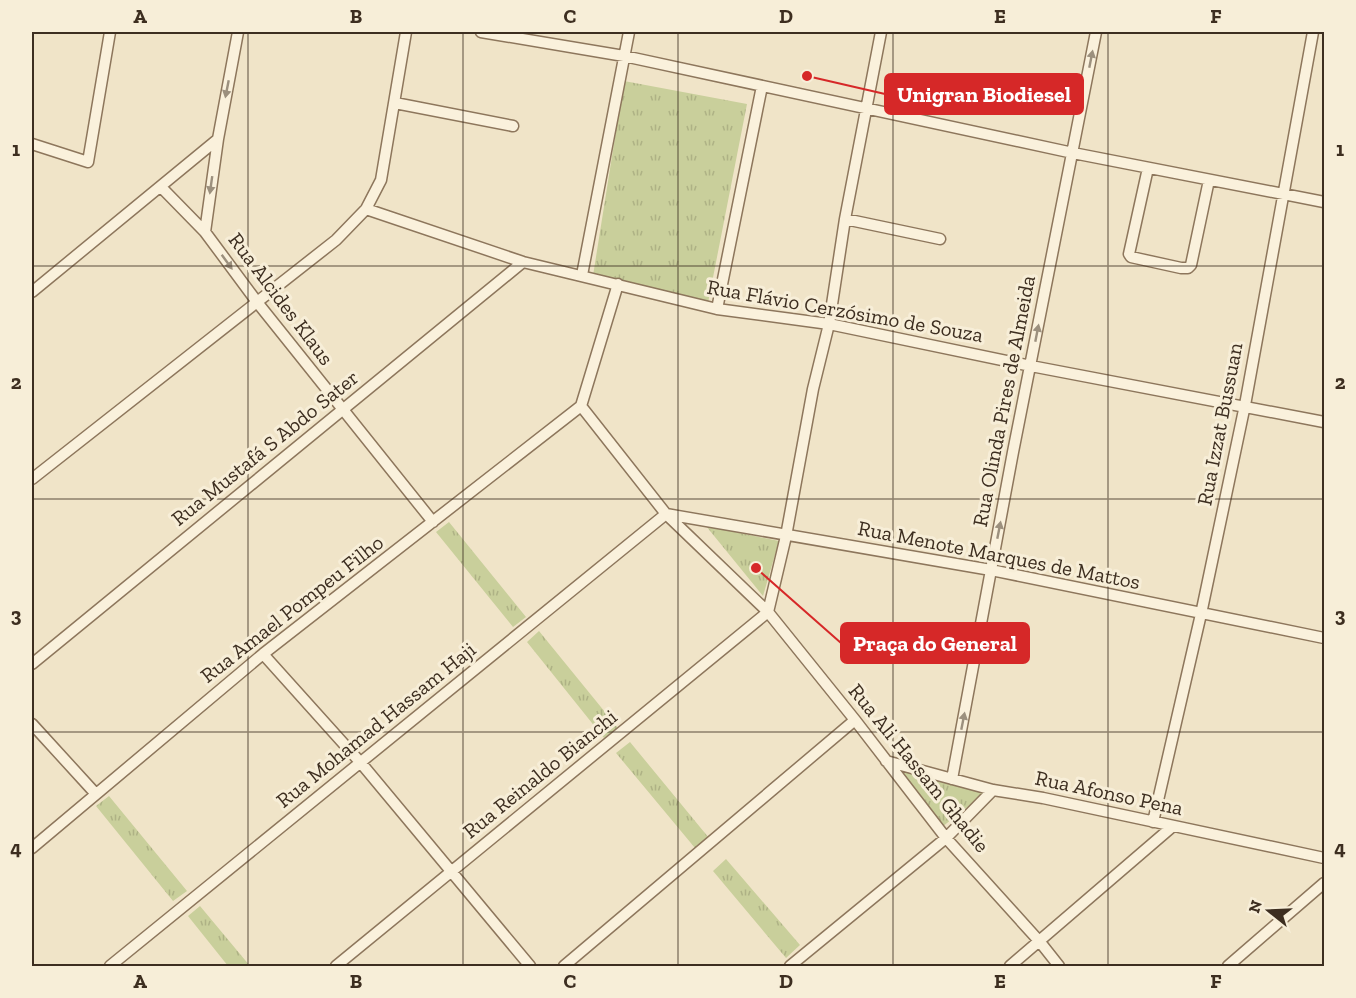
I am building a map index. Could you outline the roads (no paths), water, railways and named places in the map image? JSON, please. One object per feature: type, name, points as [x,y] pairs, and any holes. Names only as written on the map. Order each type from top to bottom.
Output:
[{"type":"street","points":[[32,144],[88,162],[110,32]]},
{"type":"street","points":[[205,232],[218,139],[238,32]]},
{"type":"street","points":[[32,479],[336,240],[366,209],[381,180],[406,32]]},
{"type":"street","points":[[481,32],[624,56],[1073,153],[1324,202]]},
{"type":"street","points":[[582,275],[628,32]]},
{"type":"street","points":[[768,612],[786,536],[813,388],[829,324],[845,219],[881,32]]},
{"type":"street","name":"Rua Olinda Pires de Almeida","points":[[952,779],[1096,32]]},
{"type":"street","name":"Rua Izzat Bussuan","points":[[1153,822],[1201,614],[1245,405],[1313,32]]},
{"type":"street","points":[[717,309],[762,86]]},
{"type":"street","points":[[395,103],[513,126]]},
{"type":"street","points":[[32,292],[218,139]]},
{"type":"street","points":[[1148,168],[1129,254],[1131,257],[1181,268],[1188,268],[1191,265],[1209,180]]},
{"type":"street","name":"Rua Alcides Klaus","points":[[161,187],[205,232],[257,302],[433,522]]},
{"type":"street","name":"Rua Flávio Cerzósimo de Souza","points":[[366,209],[523,262],[717,309],[829,324],[1031,366],[1245,405],[1324,422]]},
{"type":"street","points":[[845,219],[940,239]]},
{"type":"street","name":"Rua Mustafá S Abdo Sater","points":[[32,664],[523,262]]},
{"type":"street","points":[[581,406],[618,284]]},
{"type":"street","name":"Rua Ali Hassam Ghadie","points":[[581,406],[666,514],[768,612],[946,838],[1059,966]]},
{"type":"street","name":"Rua Amael Pompeu Filho","points":[[32,848],[263,654],[581,406]]},
{"type":"street","name":"Rua Menote Marques de Mattos","points":[[666,514],[991,570],[1324,638]]},
{"type":"street","name":"Rua Mohamad Hassam Haji","points":[[110,966],[666,514]]},
{"type":"street","name":"Rua Reinaldo Bianchi","points":[[336,966],[768,612]]},
{"type":"street","points":[[263,654],[361,762],[530,966]]},
{"type":"street","points":[[564,966],[855,720]]},
{"type":"street","points":[[32,724],[95,793]]},
{"type":"street","name":"Rua Afonso Pena","points":[[886,761],[993,790],[1043,798],[1324,858]]},
{"type":"street","points":[[790,966],[946,838],[993,790]]},
{"type":"street","points":[[1010,966],[1173,826]]},
{"type":"street","points":[[1227,966],[1324,883]]},
{"type":"place","name":"Unigran Biodiesel","points":[[807,76]]},
{"type":"place","name":"Praça do General","points":[[756,568]]}]
